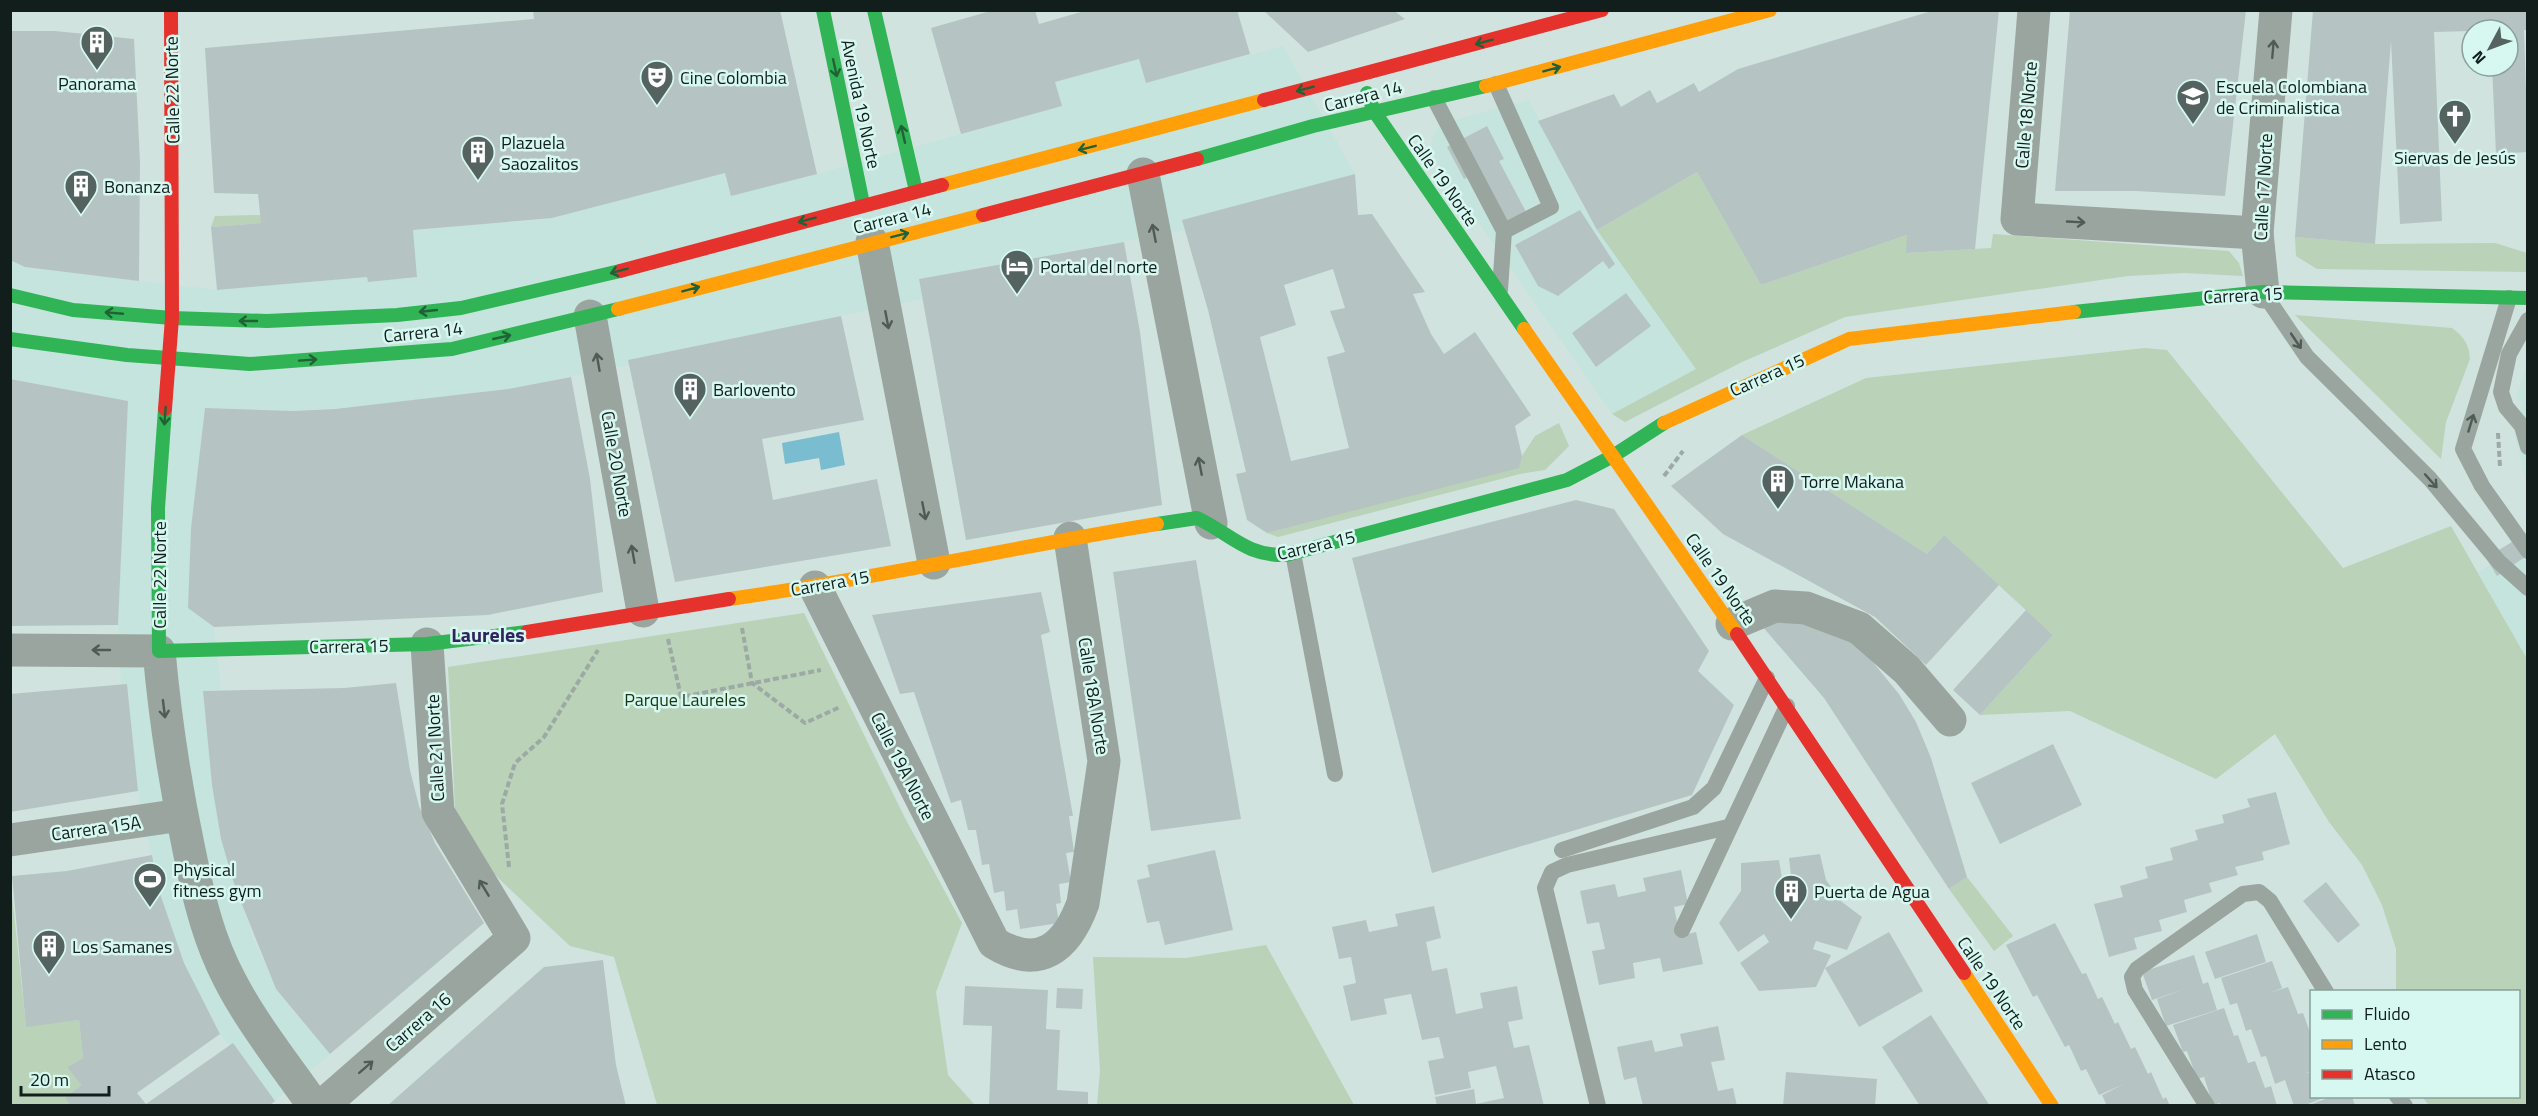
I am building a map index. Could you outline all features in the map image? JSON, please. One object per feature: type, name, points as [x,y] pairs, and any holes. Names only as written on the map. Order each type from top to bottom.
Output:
[{"type":"street","name":"Calle 22 Norte","points":[[171,10],[172,318],[158,508],[159,651],[164,709],[181,815],[201,909],[222,964],[250,1014],[314,1106]]},
{"type":"street","name":"Avenida 19 Norte","points":[[823,10],[863,204]]},
{"type":"street","name":"Avenida 19 Norte","points":[[874,10],[916,191]]},
{"type":"street","name":"Carrera 14","points":[[10,295],[72,310],[246,321],[328,320],[461,308],[578,282],[863,204],[1143,134],[1602,10]]},
{"type":"street","name":"Carrera 14","points":[[10,339],[170,358],[250,364],[452,349],[590,316],[1143,174],[1374,111],[1496,84],[1770,10]]},
{"type":"street","name":"Calle 18 Norte","points":[[2034,10],[2017,219],[2257,233]]},
{"type":"street","name":"Calle 17 Norte","points":[[2263,292],[2257,233],[2276,10]]},
{"type":"street","name":"Calle 19 Norte","points":[[1362,74],[1374,111],[1732,624],[2052,1106]]},
{"type":"street","points":[[1143,174],[1211,523]]},
{"type":"street","points":[[872,242],[934,563]]},
{"type":"street","name":"Carrera 15","points":[[10,650],[159,651],[427,644],[531,631],[641,612],[815,587],[1070,538],[1197,518],[1211,523],[1221,534],[1254,553],[1270,557],[1293,553],[1568,480],[1613,456],[1654,428],[1753,381],[1850,339],[2263,292],[2528,298]]},
{"type":"street","name":"Calle 20 Norte","points":[[590,316],[641,612]]},
{"type":"street","name":"Calle 18A Norte","points":[[994,943],[1011,954],[1029,956],[1047,952],[1062,942],[1075,924],[1083,903],[1104,761],[1070,538]]},
{"type":"street","name":"Calle 19A Norte","points":[[815,587],[994,943]]},
{"type":"street","points":[[1732,624],[1775,606],[1806,608],[1860,628],[1907,670],[1950,720]]},
{"type":"street","name":"Calle 21 Norte","points":[[427,644],[438,812],[507,927]]},
{"type":"street","name":"Carrera 15A","points":[[10,840],[181,815]]},
{"type":"street","name":"Carrera 16","points":[[322,1106],[507,927]]},
{"type":"lane","points":[[1496,84],[1551,207],[1504,231]]},
{"type":"lane","points":[[1434,98],[1504,231],[1500,294]]},
{"type":"lane","points":[[2263,292],[2307,357],[2430,479],[2499,562],[2528,588]]},
{"type":"lane","points":[[2509,298],[2463,449],[2481,486],[2528,550]]},
{"type":"lane","points":[[2528,320],[2509,354],[2500,392],[2506,407],[2522,426],[2528,447]]},
{"type":"lane","points":[[1293,553],[1335,774]]},
{"type":"lane","points":[[1562,850],[1693,807],[1704,800],[1714,788],[1767,678]]},
{"type":"lane","points":[[1682,930],[1728,827],[1787,706]]},
{"type":"lane","points":[[1598,1106],[1545,888],[1552,872],[1567,865],[1728,827]]},
{"type":"lane","points":[[2207,1106],[2135,990],[2132,977],[2137,969],[2243,894],[2259,892],[2270,901],[2325,990]]},
{"type":"path","points":[[1648,506],[1666,473],[1691,445]]},
{"type":"path","points":[[737,598],[752,683],[806,723],[867,694]]},
{"type":"path","points":[[507,927],[510,862],[502,804],[515,763],[544,736],[641,612],[681,697],[853,664]]},
{"type":"shaded area","points":[[1283,46],[1355,174],[1183,220],[1186,230],[919,279],[922,299],[628,360],[629,365],[508,389],[376,405],[293,411],[205,408],[191,528],[188,608],[214,627],[221,690],[203,691],[212,785],[221,839],[253,937],[276,989],[330,1054],[275,1101],[220,1034],[184,963],[157,885],[138,791],[127,684],[121,685],[118,625],[128,401],[11,379],[10,260],[25,267],[217,290],[367,277],[369,282],[417,277],[413,230],[552,218],[725,173],[817,174],[1061,106],[1055,82],[1139,59],[1146,83]]},
{"type":"shaded area","points":[[1529,100],[1584,208],[1696,369],[1612,414],[1437,163],[1431,144],[1434,133],[1443,123]]},
{"type":"shaded area","points":[[2527,364],[2527,486],[2513,427],[2523,402],[2516,399]]},
{"type":"shaded area","points":[[2527,544],[2527,659],[2478,572]]},
{"type":"green space","points":[[1697,172],[1761,285],[1907,235],[1907,253],[1991,248],[1993,234],[2229,251],[2239,263],[2243,276],[2184,273],[2128,276],[1845,317],[1742,362],[1625,422],[1612,414],[1696,369],[1597,230]]},
{"type":"green space","points":[[261,215],[261,223],[211,227],[215,216]]},
{"type":"green space","points":[[2295,237],[2375,244],[2495,243],[2527,253],[2527,272],[2317,269],[2296,256]]},
{"type":"green space","points":[[2295,315],[2452,328],[2460,335],[2467,345],[2470,359],[2446,422],[2441,459]]},
{"type":"green space","points":[[2145,348],[2167,350],[2343,568],[2451,526],[2527,659],[2527,1105],[2429,1105],[2423,1098],[2520,1098],[2520,990],[2396,990],[2396,949],[2382,905],[2362,865],[2329,822],[2275,734],[2216,779],[2070,711],[1980,715],[2053,635],[1944,535],[1927,554],[1742,435],[1866,378]]},
{"type":"green space","points":[[1559,423],[1569,446],[1545,470],[1520,474],[1278,537],[1267,533],[1405,496],[1522,456],[1535,436]]},
{"type":"green space","name":"Parque Laureles","points":[[804,613],[905,818],[962,923],[936,992],[948,1075],[975,1105],[657,1105],[614,957],[570,946],[493,873],[455,808],[448,667]]},
{"type":"green space","points":[[10,876],[26,1026],[79,1020],[83,1058],[67,1067],[81,1085],[65,1098],[71,1105],[11,1106]]},
{"type":"green space","points":[[1967,877],[2013,936],[1994,951],[1949,889]]},
{"type":"green space","points":[[1266,945],[1354,1105],[1097,1105],[1100,1071],[1093,957],[1186,958]]},
{"type":"water","points":[[839,432],[845,465],[821,470],[819,458],[785,464],[782,443]]},
{"type":"building","points":[[533,10],[780,10],[817,174],[731,196],[725,173],[552,218],[413,230],[417,277],[368,282],[367,277],[217,290],[211,227],[261,223],[258,194],[214,193],[205,48],[534,19]]},
{"type":"building","points":[[994,10],[1035,10],[1039,24],[1088,10],[1237,10],[1250,54],[1146,83],[1139,59],[1055,82],[1062,106],[961,134],[931,28]]},
{"type":"building","points":[[1263,10],[1393,10],[1405,19],[1308,52]]},
{"type":"building","points":[[1935,10],[1999,10],[1975,249],[1906,253],[1907,235],[1761,285],[1697,172],[1597,230],[1538,121],[1614,94],[1621,107],[1650,90],[1657,103],[1694,83],[1699,92],[1738,69]]},
{"type":"building","points":[[2070,10],[2246,10],[2225,196],[2136,191],[2055,191]]},
{"type":"building","points":[[2313,10],[2528,10],[2528,30],[2524,30],[2528,152],[2496,154],[2493,78],[2520,78],[2520,18],[2460,18],[2460,31],[2434,32],[2442,221],[2400,224],[2391,41],[2375,244],[2295,237]]},
{"type":"building","points":[[10,31],[55,31],[134,39],[140,162],[139,281],[25,267],[10,260]]},
{"type":"building","points":[[1487,126],[1504,159],[1499,161],[1533,225],[1503,241],[1468,177],[1464,179],[1447,147]]},
{"type":"building","points":[[1355,174],[1358,215],[1372,214],[1425,292],[1413,294],[1431,334],[1444,354],[1475,332],[1531,415],[1515,426],[1522,456],[1519,468],[1267,533],[1247,520],[1236,474],[1246,472],[1208,310],[1182,220]],"holes":[[[1333,269],[1345,308],[1330,311],[1345,352],[1327,357],[1349,448],[1291,461],[1260,337],[1296,325],[1284,285]]]},
{"type":"building","points":[[1580,210],[1615,264],[1609,269],[1603,261],[1558,296],[1538,286],[1515,245]]},
{"type":"building","points":[[1124,242],[1140,332],[1162,505],[966,540],[919,279]]},
{"type":"building","points":[[1626,293],[1651,326],[1596,367],[1572,333]]},
{"type":"building","points":[[841,316],[864,420],[762,439],[773,500],[877,479],[891,546],[675,582],[628,360]]},
{"type":"building","points":[[571,377],[590,479],[603,592],[488,615],[214,627],[188,608],[191,528],[205,408],[293,411],[335,409],[508,389]]},
{"type":"building","points":[[10,379],[128,401],[118,625],[10,626]]},
{"type":"building","name":"Torre Makana","points":[[1742,435],[1927,554],[1944,535],[1999,585],[1926,665],[1875,617],[1723,534],[1671,486]]},
{"type":"building","points":[[1576,500],[1614,509],[1709,651],[1698,671],[1734,705],[1692,795],[1432,873],[1352,558]]},
{"type":"building","points":[[2528,532],[2528,555],[2497,576],[2486,558]]},
{"type":"building","points":[[1196,560],[1241,819],[1151,831],[1113,572]]},
{"type":"building","points":[[1041,592],[1050,632],[1041,635],[1073,816],[1069,816],[1074,852],[1066,853],[1071,882],[1059,884],[1061,903],[1056,904],[1059,923],[1020,929],[1017,909],[1006,911],[1004,891],[994,893],[989,864],[982,865],[976,830],[968,830],[961,800],[951,803],[914,692],[900,694],[872,615]]},
{"type":"building","points":[[2026,610],[2053,635],[1980,715],[1953,690]]},
{"type":"building","points":[[1780,614],[1853,638],[1899,694],[1916,722],[1931,758],[1967,877],[1949,889],[1824,698],[1762,626]]},
{"type":"building","points":[[396,683],[410,770],[419,806],[435,843],[484,923],[330,1054],[276,989],[235,887],[221,839],[212,785],[203,691],[344,688]]},
{"type":"building","points":[[127,684],[138,791],[10,812],[10,694]]},
{"type":"building","points":[[2053,744],[2082,805],[2000,844],[1971,783]]},
{"type":"building","points":[[2276,792],[2290,844],[2262,852],[2264,860],[2235,867],[2238,875],[2209,883],[2212,892],[2184,900],[2187,912],[2159,920],[2162,931],[2134,938],[2137,949],[2109,957],[2094,904],[2123,897],[2120,886],[2148,878],[2145,867],[2173,860],[2170,848],[2198,840],[2195,830],[2224,823],[2222,815],[2250,807],[2247,799]]},
{"type":"building","points":[[1215,850],[1233,930],[1165,945],[1159,921],[1147,923],[1137,880],[1150,877],[1147,865]]},
{"type":"building","name":"Puerta de Agua","points":[[1820,854],[1826,880],[1842,902],[1862,917],[1847,950],[1816,941],[1813,949],[1831,955],[1816,987],[1759,991],[1740,963],[1769,942],[1764,934],[1738,952],[1719,923],[1741,891],[1741,863],[1779,860],[1783,885],[1792,884],[1789,858]]},
{"type":"building","points":[[152,855],[157,885],[184,963],[220,1034],[137,1093],[146,1104],[233,1043],[275,1101],[269,1106],[71,1106],[65,1098],[81,1085],[67,1067],[83,1058],[79,1020],[26,1027],[12,876],[67,871]]},
{"type":"building","points":[[1681,870],[1688,904],[1674,907],[1680,936],[1696,932],[1703,964],[1663,972],[1660,958],[1633,963],[1635,978],[1599,985],[1592,951],[1605,949],[1599,922],[1587,924],[1580,891],[1615,884],[1618,897],[1646,891],[1643,878]]},
{"type":"building","points":[[2326,882],[2360,925],[2338,943],[2303,901]]},
{"type":"building","points":[[1434,906],[1441,938],[1426,942],[1432,971],[1447,968],[1456,1014],[1483,1008],[1480,993],[1517,986],[1523,1019],[1508,1022],[1514,1048],[1529,1045],[1544,1106],[1437,1106],[1435,1097],[1474,1089],[1476,1104],[1504,1098],[1496,1066],[1468,1072],[1471,1088],[1435,1095],[1428,1061],[1444,1058],[1439,1037],[1422,1040],[1411,994],[1384,999],[1387,1014],[1351,1021],[1343,986],[1356,983],[1351,957],[1339,959],[1332,927],[1366,920],[1369,932],[1398,926],[1395,914]]},
{"type":"building","points":[[2055,923],[2082,974],[2086,973],[2098,999],[2102,997],[2115,1024],[2118,1022],[2131,1049],[2135,1047],[2148,1074],[2151,1072],[2163,1099],[2166,1097],[2170,1106],[2107,1106],[2102,1095],[2124,1084],[2099,1095],[2086,1069],[2081,1071],[2069,1045],[2065,1047],[2037,995],[2033,997],[2006,945]]},
{"type":"building","points":[[1889,932],[1923,991],[1859,1027],[1825,968]]},
{"type":"building","points":[[2257,934],[2266,962],[2215,979],[2205,952]]},
{"type":"building","points":[[2194,955],[2203,984],[2208,982],[2217,1010],[2166,1026],[2157,999],[2185,989],[2152,1000],[2142,972]]},
{"type":"building","points":[[603,960],[616,1065],[626,1106],[387,1106],[544,967]]},
{"type":"building","points":[[2272,961],[2282,988],[2272,992],[2288,987],[2298,1014],[2303,1013],[2310,1032],[2310,1072],[2305,1073],[2310,1072],[2310,1098],[2323,1098],[2303,1106],[2294,1106],[2285,1080],[2275,1084],[2266,1056],[2261,1057],[2251,1029],[2246,1031],[2237,1003],[2230,1005],[2221,978]]},
{"type":"building","points":[[965,986],[1048,990],[1046,1029],[1060,1030],[1057,1090],[1088,1092],[1088,1106],[989,1106],[992,1026],[963,1025]]},
{"type":"building","points":[[1057,988],[1083,989],[1082,1009],[1056,1008]]},
{"type":"building","points":[[2224,1008],[2234,1036],[2238,1035],[2248,1063],[2255,1061],[2265,1088],[2271,1086],[2277,1106],[2220,1106],[2220,1103],[2213,1105],[2204,1077],[2213,1074],[2197,1079],[2187,1051],[2183,1052],[2173,1025]]},
{"type":"building","points":[[1931,1015],[1990,1106],[1920,1106],[1882,1047]]},
{"type":"building","points":[[1718,1026],[1725,1060],[1711,1062],[1718,1091],[1733,1088],[1737,1106],[1643,1106],[1636,1077],[1624,1080],[1617,1047],[1652,1040],[1655,1052],[1683,1046],[1680,1034]]},
{"type":"building","points":[[1786,1072],[1877,1079],[1875,1106],[1783,1106]]},
{"type":"building","points":[[2328,1098],[2353,1098],[2355,1106],[2307,1106]]},
{"type":"traffic: fast","points":[[823,10],[863,204]]},
{"type":"traffic: fast","points":[[874,10],[916,191]]},
{"type":"traffic: fast","points":[[1197,159],[1313,126],[1486,86]]},
{"type":"traffic: fast","points":[[1367,93],[1374,111],[1524,329]]},
{"type":"traffic: fast","points":[[10,295],[73,310],[172,318],[267,321],[397,315],[461,308],[620,271]]},
{"type":"traffic: fast","points":[[2074,312],[2263,292],[2528,298]]},
{"type":"traffic: fast","points":[[10,339],[127,355],[250,364],[452,349],[618,309]]},
{"type":"traffic: fast","points":[[165,409],[158,508],[159,651],[427,644],[527,632]]},
{"type":"traffic: fast","points":[[1157,524],[1197,518],[1249,548],[1260,552],[1286,555],[1567,480],[1613,456],[1664,423]]},
{"type":"traffic: slow","points":[[1486,86],[1770,10]]},
{"type":"traffic: slow","points":[[942,185],[1264,100]]},
{"type":"traffic: slow","points":[[618,309],[983,215]]},
{"type":"traffic: slow","points":[[1664,423],[1849,339],[2074,312]]},
{"type":"traffic: slow","points":[[1524,329],[1737,634]]},
{"type":"traffic: slow","points":[[729,599],[837,582],[1157,524]]},
{"type":"traffic: slow","points":[[1964,973],[2052,1106]]},
{"type":"traffic: jam","points":[[165,409],[172,318],[171,10]]},
{"type":"traffic: jam","points":[[1264,100],[1602,10]]},
{"type":"traffic: jam","points":[[983,215],[1197,159]]},
{"type":"traffic: jam","points":[[620,271],[942,185]]},
{"type":"traffic: jam","points":[[527,632],[729,599]]},
{"type":"traffic: jam","points":[[1737,634],[1964,973]]},
{"type":"place","name":"Panorama","points":[[97,71]]},
{"type":"place","name":"Cine Colombia","points":[[657,106]]},
{"type":"place","name":"Escuela Colombiana de Criminalistica","points":[[2193,125]]},
{"type":"place","name":"Siervas de Jesús","points":[[2455,145]]},
{"type":"place","name":"Plazuela Saozalitos","points":[[478,181]]},
{"type":"place","name":"Bonanza","points":[[81,215]]},
{"type":"place","name":"Portal del norte","points":[[1017,295]]},
{"type":"place","name":"Barlovento","points":[[690,418]]},
{"type":"place","name":"Torre Makana","points":[[1778,510]]},
{"type":"place","name":"Physical fitness gym","points":[[150,908]]},
{"type":"place","name":"Puerta de Agua","points":[[1791,920]]},
{"type":"place","name":"Los Samanes","points":[[49,975]]},
{"type":"district","name":"Laureles","points":[[488,634]]}]
